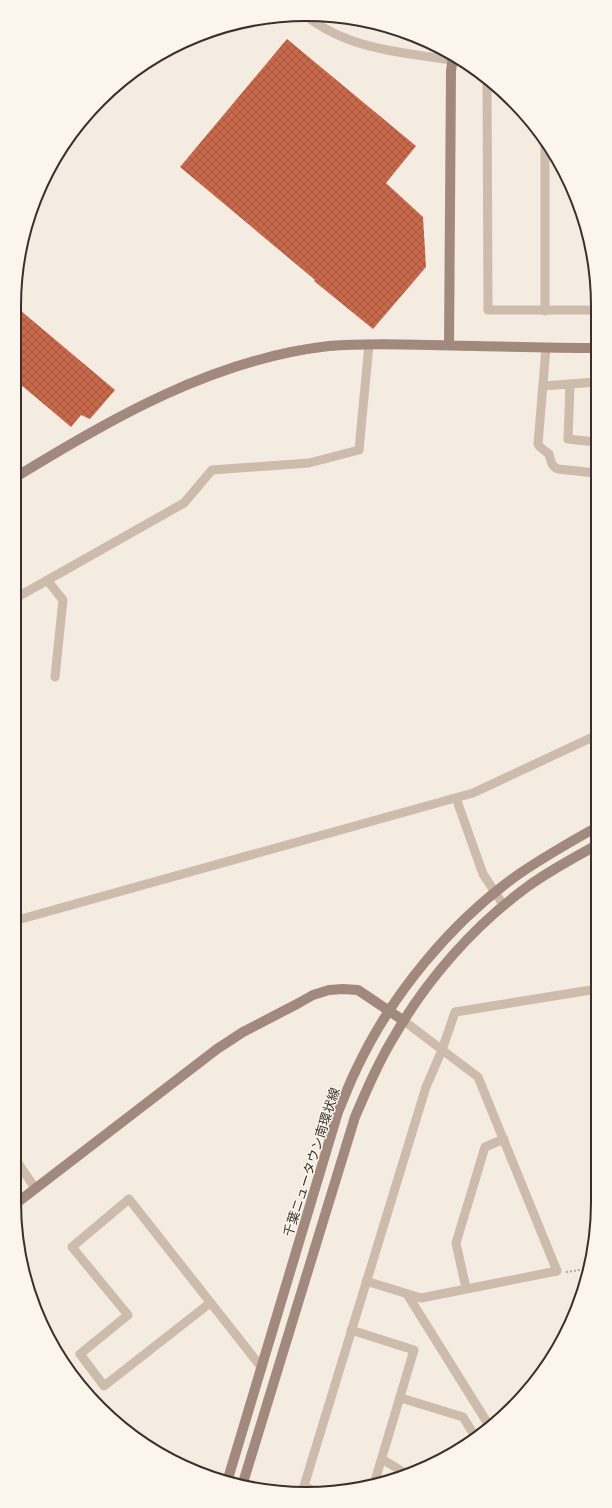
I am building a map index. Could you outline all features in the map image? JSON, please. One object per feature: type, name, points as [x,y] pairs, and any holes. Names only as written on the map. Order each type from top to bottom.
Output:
[{"type":"main road","points":[[449,345],[451,71],[452,62]]},
{"type":"main road","points":[[21,474],[100,428],[162,396],[204,377],[235,366],[291,352],[328,346],[369,344],[591,348]]},
{"type":"main road","name":"千葉ニュータウン南環状線","points":[[229,1476],[338,1112],[356,1070],[380,1025],[406,987],[452,931],[494,893],[519,874],[552,852],[591,830]]},
{"type":"main road","points":[[244,1480],[355,1117],[395,1034],[420,997],[459,949],[486,922],[527,887],[558,866],[591,848]]},
{"type":"main road","points":[[21,1199],[217,1049],[243,1032],[313,995],[329,990],[358,990],[404,1021]]},
{"type":"street","points":[[315,21],[329,31],[353,41],[384,50],[444,57]]},
{"type":"street","points":[[487,86],[488,310],[591,310]]},
{"type":"street","points":[[545,151],[545,311]]},
{"type":"street","points":[[21,595],[184,503],[212,470],[309,463],[359,450],[369,344]]},
{"type":"street","points":[[546,348],[538,444],[550,454],[554,467],[558,469],[591,473]]},
{"type":"street","points":[[543,386],[591,382]]},
{"type":"street","points":[[570,384],[568,439],[591,441]]},
{"type":"street","points":[[47,580],[63,600],[55,678]]},
{"type":"street","points":[[21,918],[473,793],[591,738]]},
{"type":"street","points":[[456,798],[484,874],[494,893],[504,906]]},
{"type":"street","points":[[306,1487],[304,1486],[426,1087],[442,1050],[455,1012],[591,990]]},
{"type":"street","points":[[366,1281],[421,1298],[557,1271],[478,1077],[404,1021]]},
{"type":"street","points":[[466,1288],[456,1243],[485,1147],[504,1139]]},
{"type":"street","points":[[21,1167],[35,1188]]},
{"type":"street","points":[[210,1303],[104,1386],[80,1354],[128,1315],[72,1247],[129,1199],[262,1368]]},
{"type":"street","points":[[407,1294],[487,1422]]},
{"type":"street","points":[[351,1330],[414,1350],[401,1398],[376,1478]]},
{"type":"street","points":[[401,1398],[463,1417],[473,1433]]},
{"type":"street","points":[[382,1459],[402,1470]]},
{"type":"path","points":[[557,1271],[564,1272],[583,1270]]},
{"type":"building","points":[[287,39],[416,146],[386,183],[423,217],[426,267],[373,329],[180,167]]},
{"type":"building","points":[[21,311],[115,390],[90,419],[81,415],[71,427],[21,385]]}]
